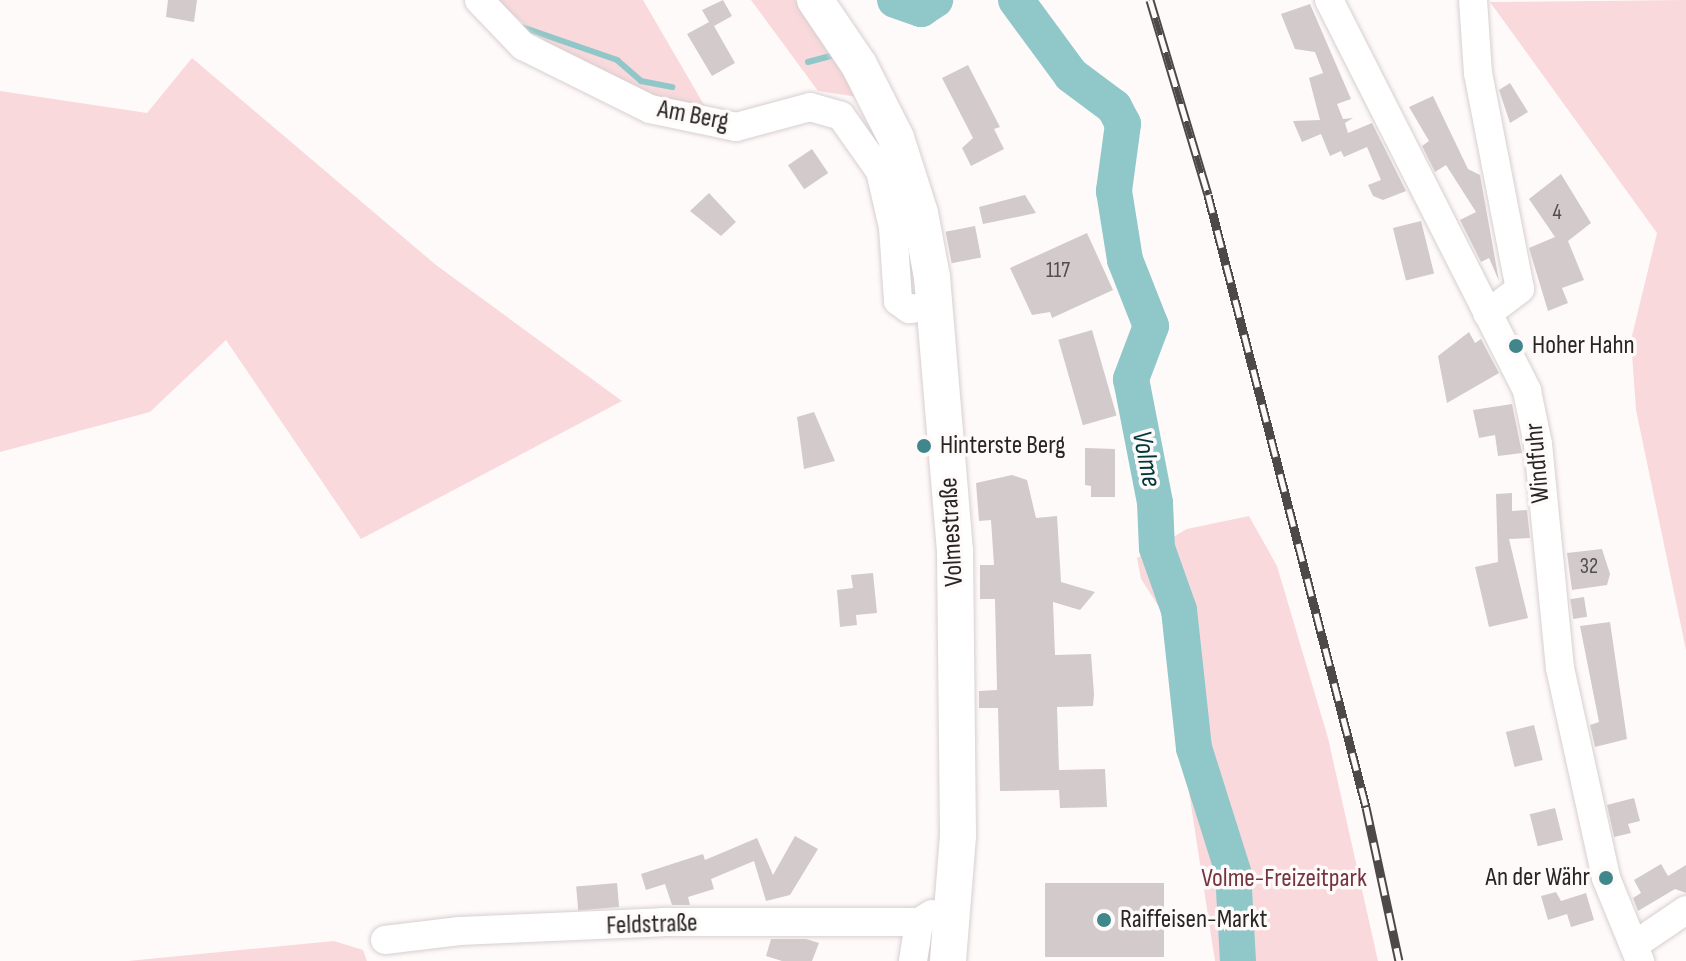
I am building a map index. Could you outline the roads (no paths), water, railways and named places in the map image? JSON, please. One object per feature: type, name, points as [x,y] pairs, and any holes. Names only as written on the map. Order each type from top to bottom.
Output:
[{"type":"main road","name":"Volmestraße","points":[[815,0],[859,65],[896,138],[920,213],[935,306],[955,551],[955,900],[948,961]]},
{"type":"street","name":"Am Berg","points":[[479,0],[523,46],[650,109],[736,127],[810,107],[841,116],[880,171],[893,227],[898,301],[909,309],[935,306]]},
{"type":"street","name":"Windfuhr","points":[[1329,0],[1534,412],[1560,668],[1606,878],[1638,952]]},
{"type":"street","points":[[1471,1],[1478,73],[1520,289],[1487,314]]},
{"type":"street","points":[[913,961],[919,922],[955,900]]},
{"type":"street","points":[[1638,952],[1686,910]]},
{"type":"street","name":"Feldstraße","points":[[385,940],[662,922],[919,922]]},
{"type":"waterway","name":"Volme","points":[[895,0],[921,9],[935,0]]},
{"type":"waterway","name":"Volme","points":[[1016,0],[1071,75],[1114,107],[1123,124],[1114,191],[1125,260],[1151,326],[1131,379],[1155,503],[1157,548],[1179,610],[1194,748],[1233,872],[1238,961]]},
{"type":"waterway","points":[[519,26],[617,60],[641,81],[672,87]]},
{"type":"waterway","points":[[808,62],[834,55]]},
{"type":"railway","points":[[1150,0],[1208,195],[1366,807],[1399,961]]},
{"type":"place","name":"Hoher Hahn","points":[[1516,346]]},
{"type":"place","name":"Hinterste Berg","points":[[924,446]]},
{"type":"place","name":"An der Währ","points":[[1606,878]]},
{"type":"place","name":"Raiffeisen-Markt","points":[[1104,920]]},
{"type":"park label","name":"Volme-Freizeitpark","points":[[1284,879]]}]
